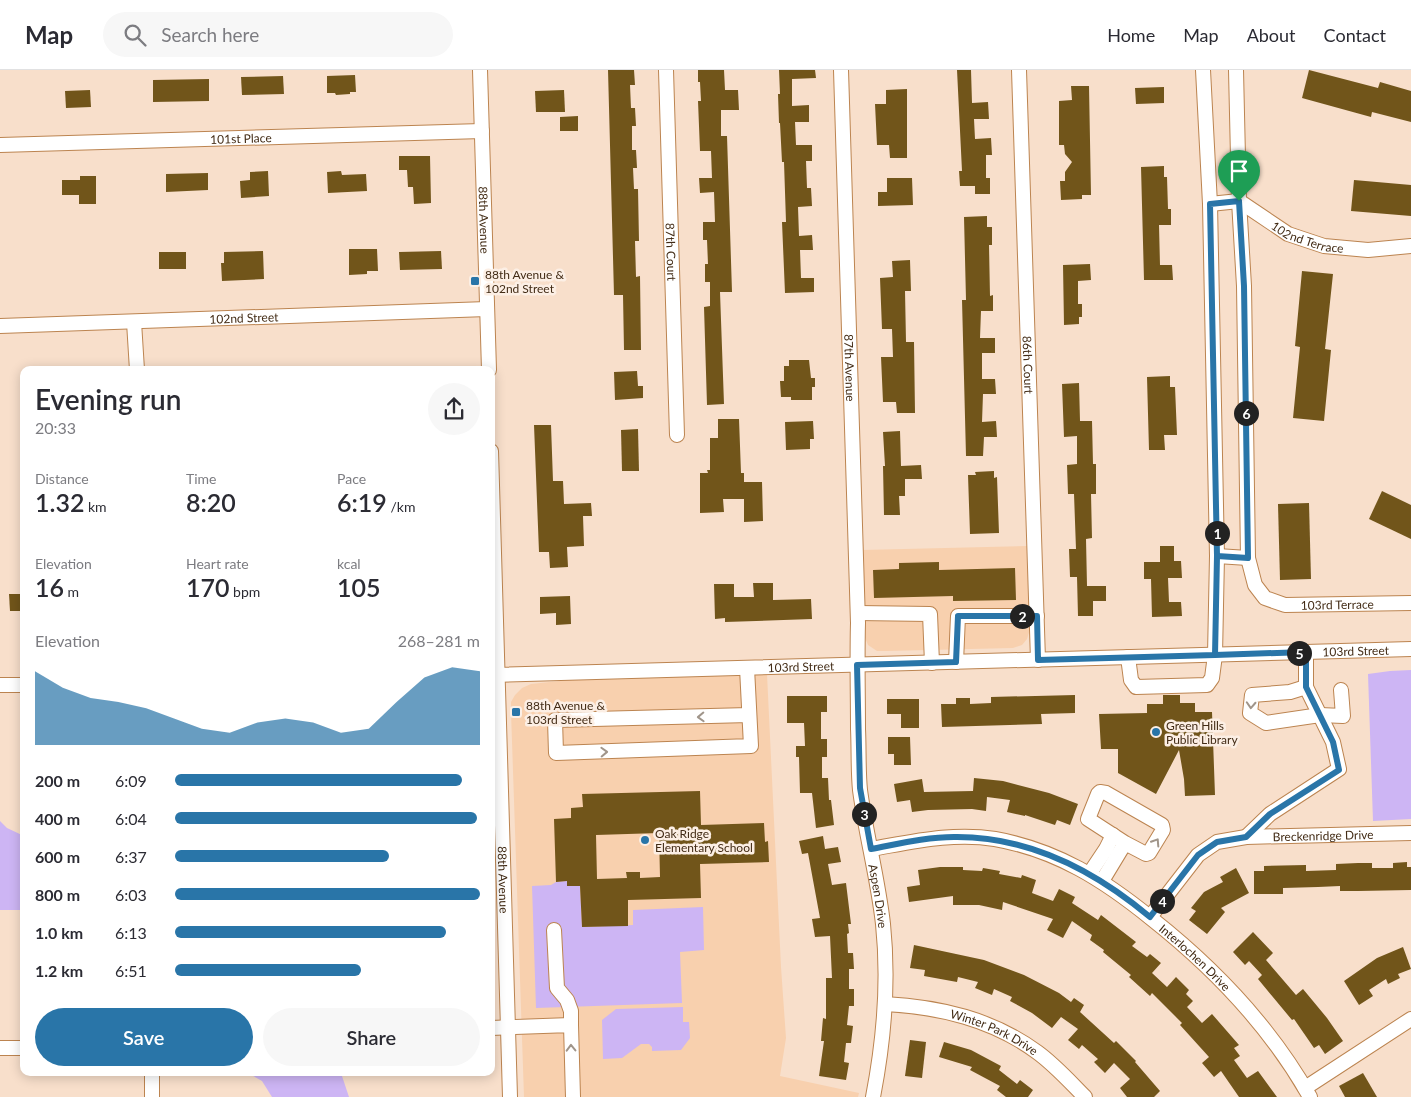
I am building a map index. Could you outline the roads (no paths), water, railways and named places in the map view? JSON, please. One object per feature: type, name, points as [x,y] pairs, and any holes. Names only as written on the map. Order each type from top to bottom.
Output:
[{"type":"street","name":"88th Avenue","points":[[480,70],[489,366]]},
{"type":"street","name":"87th Court","points":[[666,70],[677,436]]},
{"type":"street","name":"87th Avenue","points":[[841,70],[858,613],[857,665]]},
{"type":"street","name":"86th Court","points":[[1019,70],[1038,660]]},
{"type":"street","points":[[1128,657],[1131,680],[1136,687],[1207,685],[1212,678],[1215,655],[1217,556],[1210,204],[1204,70]]},
{"type":"street","points":[[1217,556],[1248,558],[1244,286],[1239,201],[1236,70]]},
{"type":"street","name":"101st Place","points":[[0,145],[482,132]]},
{"type":"street","points":[[1210,204],[1239,201]]},
{"type":"street","name":"102nd Terrace","points":[[1239,201],[1288,234],[1324,246],[1368,250],[1411,246]]},
{"type":"street","name":"102nd Street","points":[[0,326],[487,309]]},
{"type":"street","points":[[134,322],[137,366]]},
{"type":"street","name":"103rd Terrace","points":[[1248,558],[1255,585],[1265,598],[1285,605],[1411,603]]},
{"type":"street","points":[[858,613],[930,614],[932,663]]},
{"type":"street","points":[[956,662],[958,616],[1037,616]]},
{"type":"street","name":"103rd Street","points":[[495,675],[1411,650]]},
{"type":"street","points":[[1246,837],[1270,814],[1339,770],[1333,742],[1306,687],[1306,652]]},
{"type":"street","name":"Aspen Drive","points":[[857,665],[860,788],[883,924],[885,1004],[873,1097]]},
{"type":"street","points":[[747,668],[751,746],[556,753],[555,720],[749,715]]},
{"type":"street","points":[[0,686],[20,685]]},
{"type":"street","points":[[1306,687],[1290,692],[1252,695],[1250,713],[1266,723],[1320,715],[1343,716],[1341,690]]},
{"type":"street","name":"88th Avenue","points":[[495,734],[497,853],[508,1027],[510,1097]]},
{"type":"street","points":[[1100,792],[1106,792],[1162,825],[1162,833],[1149,853],[1146,854],[1125,843],[1088,819],[1100,792]]},
{"type":"street","name":"Breckenridge Drive","points":[[1150,917],[1198,855],[1217,842],[1246,837],[1411,833]]},
{"type":"street","points":[[1090,873],[1113,836]]},
{"type":"street","name":"Interlochen Drive","points":[[871,849],[952,837],[993,839],[1034,849],[1062,859],[1090,873],[1129,900],[1182,942],[1244,1005],[1281,1053],[1308,1093]]},
{"type":"street","points":[[1102,881],[1125,843]]},
{"type":"street","points":[[554,930],[557,988],[567,1000],[571,1010],[573,1097]]},
{"type":"street","name":"Winter Park Drive","points":[[885,1004],[952,1012],[993,1027],[1037,1052],[1085,1097]]},
{"type":"street","points":[[1308,1093],[1411,1019]]},
{"type":"street","points":[[495,1028],[571,1025]]},
{"type":"street","points":[[0,1048],[20,1048]]},
{"type":"street","points":[[152,1076],[152,1097]]},
{"type":"place","name":"88th Avenue & 102nd Street","points":[[475,281]]},
{"type":"place","name":"88th Avenue & 103rd Street","points":[[516,712]]},
{"type":"place","name":"Green Hills Public Library","points":[[1156,732]]},
{"type":"place","name":"Oak Ridge Elementary School","points":[[645,840]]}]
